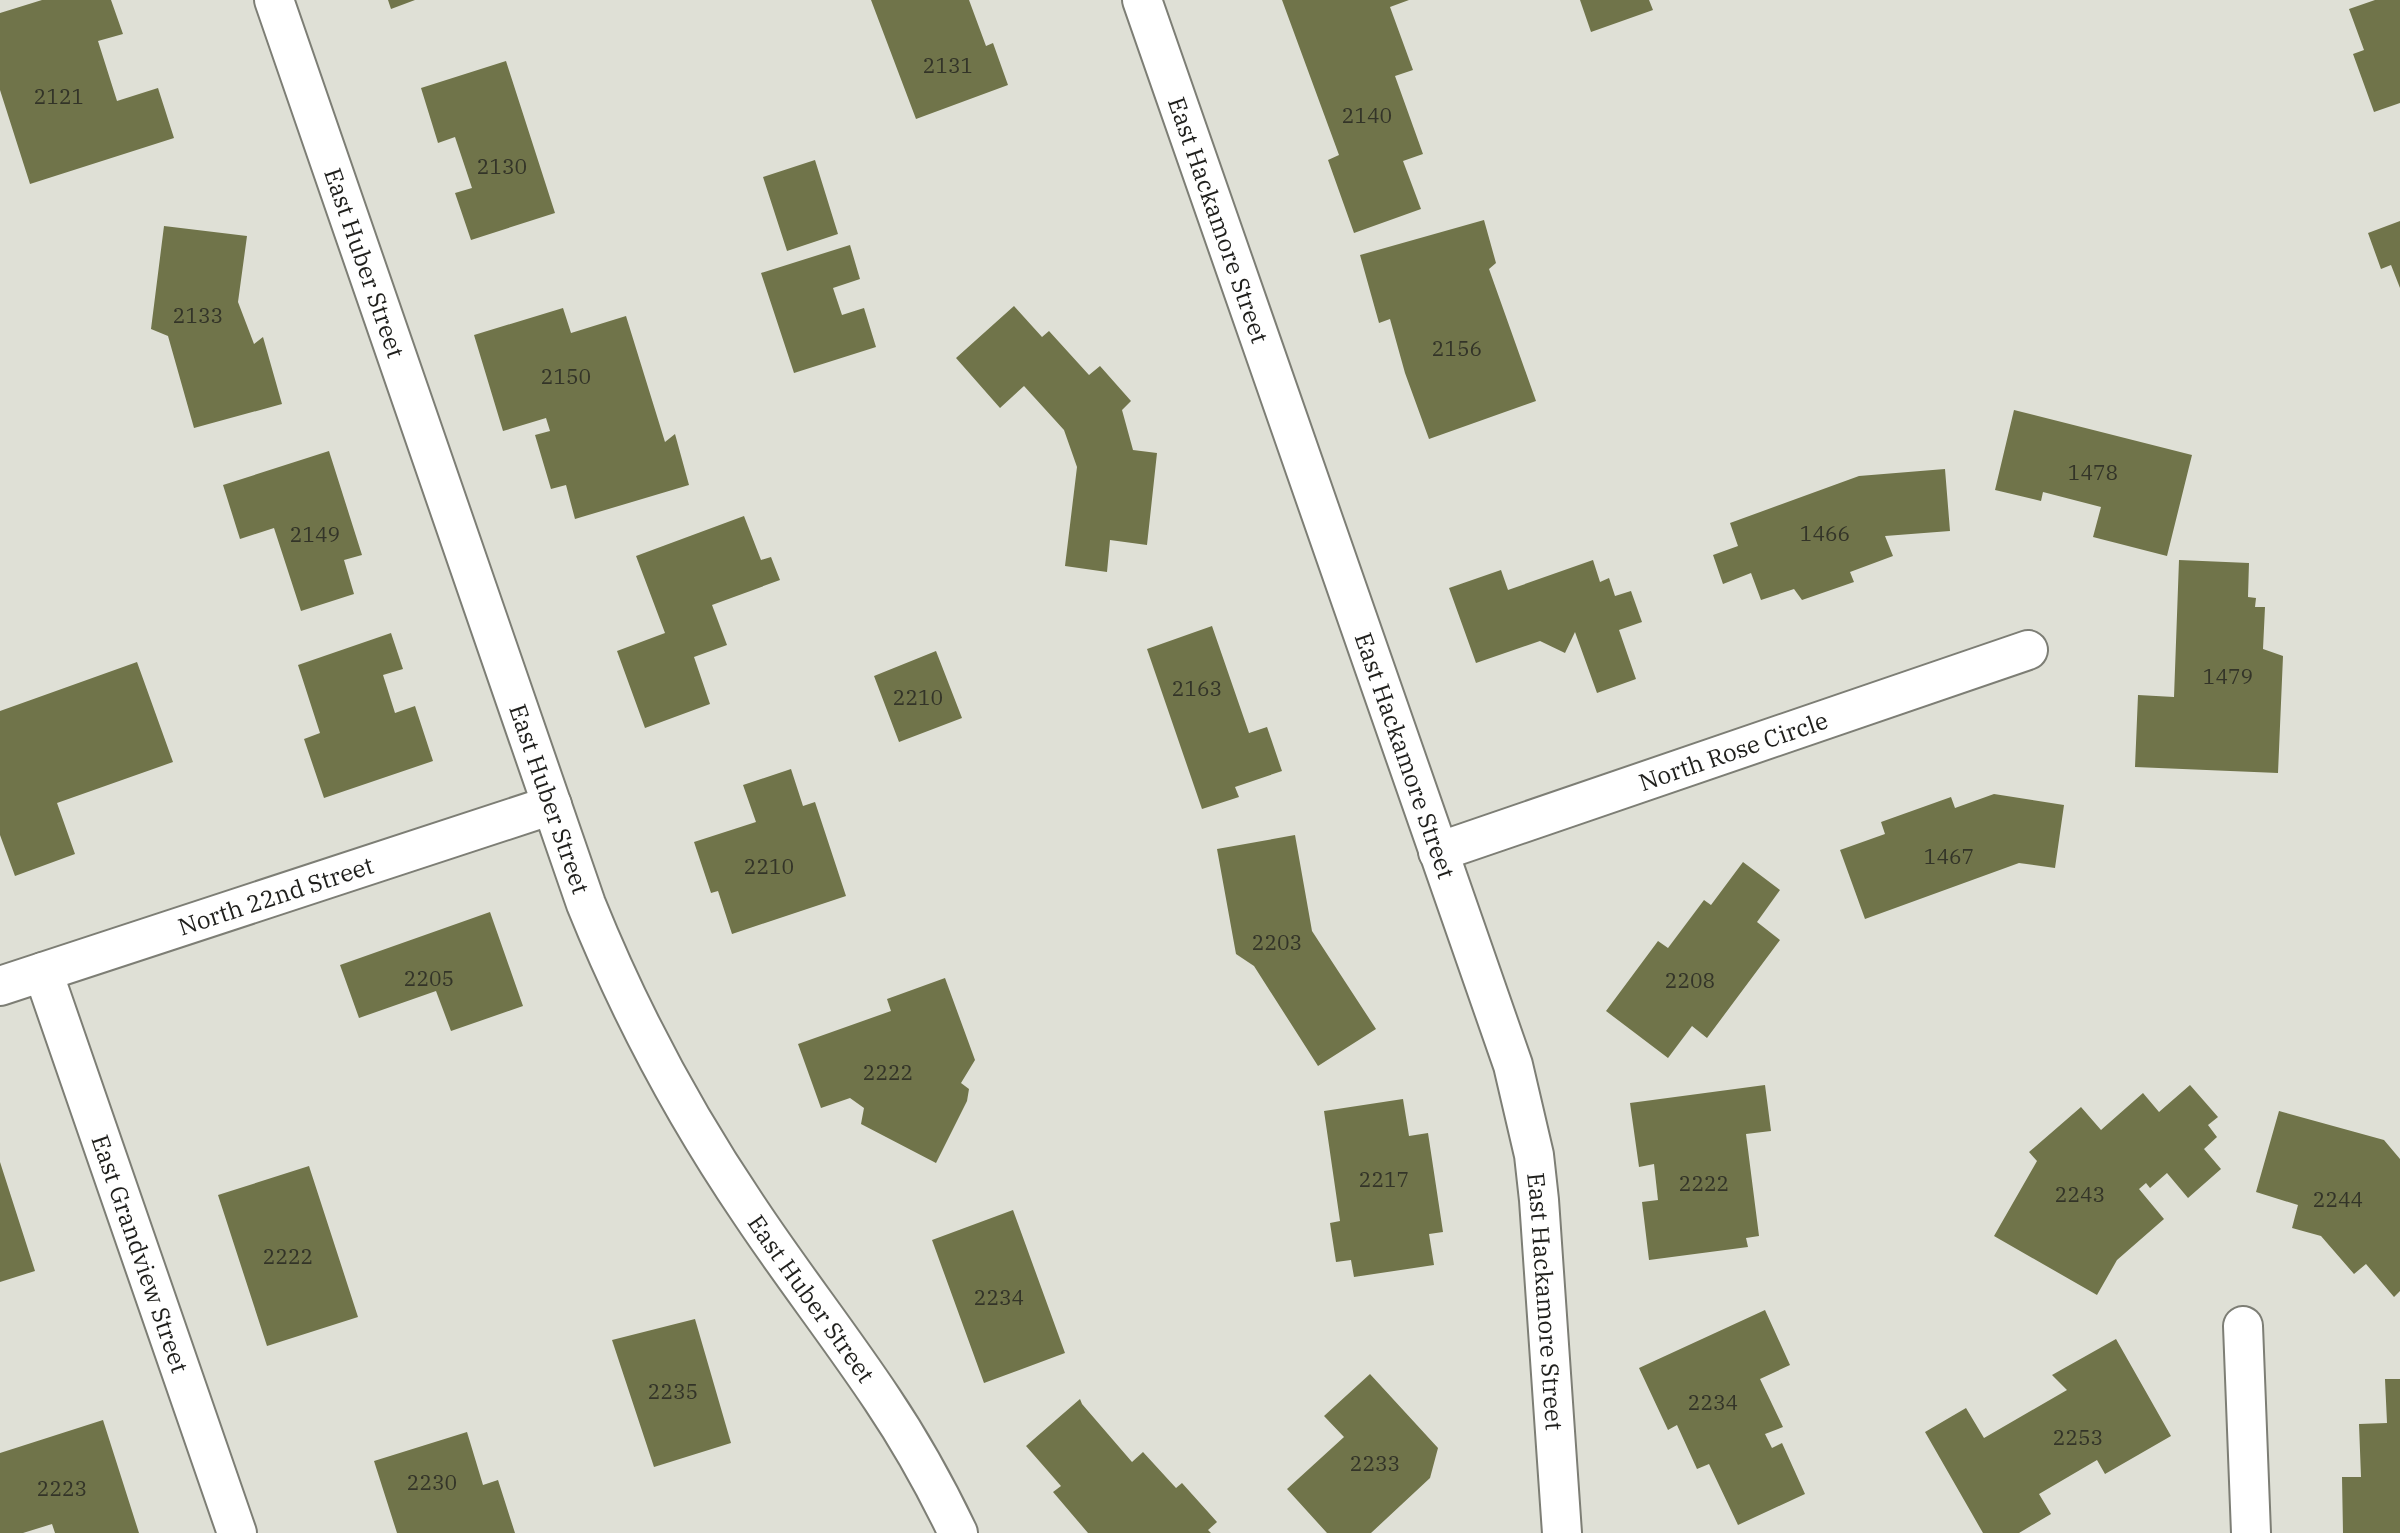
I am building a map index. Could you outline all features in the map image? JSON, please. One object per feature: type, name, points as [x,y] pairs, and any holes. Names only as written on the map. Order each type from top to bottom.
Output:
[{"type":"street","name":"East Huber Street","points":[[274,0],[586,904],[610,962],[639,1025],[670,1082],[750,1212],[883,1400],[914,1450],[958,1533]]},
{"type":"street","name":"East Hackamore Street","points":[[1142,0],[1513,1065],[1534,1155],[1539,1200],[1562,1533]]},
{"type":"street","name":"North Rose Circle","points":[[1438,852],[2028,650]]},
{"type":"street","name":"North 22nd Street","points":[[0,986],[552,805]]},
{"type":"street","name":"East Grandview Street","points":[[43,972],[237,1533]]},
{"type":"street","points":[[2243,1326],[2250,1533]]},
{"type":"building","points":[[42,0],[111,0],[123,34],[98,41],[117,101],[158,88],[174,138],[30,184],[0,90],[0,13]]},
{"type":"building","points":[[388,0],[415,0],[391,9]]},
{"type":"building","points":[[871,0],[969,0],[986,46],[993,43],[1008,85],[916,119]]},
{"type":"building","points":[[1282,0],[1409,0],[1390,7],[1413,70],[1395,76],[1423,154],[1403,161],[1421,209],[1354,233],[1328,160],[1339,155]]},
{"type":"building","points":[[1580,0],[1649,0],[1653,10],[1591,32]]},
{"type":"building","points":[[2375,0],[2400,0],[2400,103],[2374,112],[2353,54],[2364,50],[2349,9]]},
{"type":"building","points":[[506,61],[555,213],[471,240],[455,193],[472,188],[455,137],[438,143],[421,88]]},
{"type":"building","points":[[815,160],[838,234],[787,251],[763,177]]},
{"type":"building","points":[[1484,220],[1496,263],[1489,269],[1536,401],[1429,439],[1405,373],[1390,319],[1379,323],[1360,255]]},
{"type":"building","points":[[2400,221],[2400,288],[2391,265],[2381,269],[2368,233]]},
{"type":"building","points":[[164,226],[247,236],[238,302],[254,344],[263,337],[282,404],[194,428],[168,336],[151,329]]},
{"type":"building","points":[[850,245],[860,279],[833,288],[842,315],[864,308],[876,347],[794,373],[761,273]]},
{"type":"building","points":[[1014,306],[1042,337],[1049,331],[1089,375],[1100,366],[1131,401],[1122,410],[1133,450],[1157,453],[1147,545],[1110,540],[1107,572],[1065,566],[1077,467],[1064,430],[1024,386],[1000,408],[956,358]]},
{"type":"building","points":[[563,308],[571,333],[626,316],[665,442],[675,434],[689,485],[575,519],[566,485],[551,489],[535,435],[550,431],[546,418],[503,431],[474,335]]},
{"type":"building","points":[[2014,410],[2192,455],[2167,556],[2093,537],[2101,507],[2043,492],[2041,501],[1995,490]]},
{"type":"building","points":[[329,451],[362,555],[344,560],[354,594],[301,611],[274,528],[240,539],[223,485]]},
{"type":"building","points":[[1945,469],[1950,531],[1885,536],[1893,556],[1850,572],[1854,582],[1802,600],[1794,589],[1761,600],[1751,573],[1723,584],[1713,555],[1738,546],[1730,523],[1859,476]]},
{"type":"building","points":[[744,516],[761,560],[771,557],[780,580],[712,605],[727,645],[694,657],[710,704],[645,728],[617,651],[665,633],[636,556]]},
{"type":"building","points":[[1593,560],[1600,582],[1609,578],[1615,596],[1631,591],[1642,622],[1619,630],[1636,679],[1597,693],[1575,632],[1565,653],[1540,641],[1476,663],[1449,588],[1501,570],[1508,590]]},
{"type":"building","points":[[2179,560],[2249,563],[2248,597],[2256,598],[2255,607],[2265,607],[2263,649],[2283,656],[2278,773],[2135,767],[2138,695],[2174,697]]},
{"type":"building","points":[[1212,626],[1249,733],[1267,727],[1282,771],[1235,787],[1239,797],[1202,809],[1147,649]]},
{"type":"building","points":[[391,633],[403,669],[383,675],[395,713],[415,706],[433,761],[324,798],[304,739],[320,733],[298,665]]},
{"type":"building","points":[[936,651],[962,718],[899,742],[874,676]]},
{"type":"building","points":[[137,662],[173,762],[57,803],[75,854],[15,876],[0,835],[0,711]]},
{"type":"building","points":[[791,769],[803,806],[815,802],[846,896],[732,934],[718,891],[711,893],[694,842],[756,822],[743,785]]},
{"type":"building","points":[[1994,794],[2064,805],[2055,868],[2019,863],[1865,919],[1840,850],[1885,834],[1881,822],[1951,797],[1955,808]]},
{"type":"building","points":[[1295,835],[1312,931],[1376,1029],[1318,1066],[1254,966],[1236,954],[1217,849]]},
{"type":"building","points":[[1743,862],[1780,890],[1757,922],[1780,940],[1707,1038],[1692,1026],[1668,1058],[1606,1011],[1658,941],[1668,948],[1704,900],[1711,905]]},
{"type":"building","points":[[490,912],[523,1006],[451,1031],[436,991],[359,1018],[340,965]]},
{"type":"building","points":[[945,978],[975,1060],[961,1083],[969,1089],[967,1101],[936,1163],[861,1124],[864,1108],[850,1098],[821,1108],[798,1044],[891,1011],[887,999]]},
{"type":"building","points":[[1765,1085],[1771,1131],[1746,1134],[1759,1236],[1746,1238],[1748,1247],[1649,1260],[1642,1202],[1658,1200],[1654,1164],[1639,1167],[1630,1103]]},
{"type":"building","points":[[2190,1085],[2218,1117],[2208,1125],[2217,1137],[2204,1149],[2221,1169],[2188,1198],[2167,1173],[2150,1188],[2146,1183],[2139,1189],[2164,1219],[2117,1260],[2097,1295],[1994,1236],[2037,1161],[2029,1152],[2081,1107],[2101,1130],[2143,1093],[2159,1112]]},
{"type":"building","points":[[1403,1099],[1409,1136],[1428,1133],[1443,1232],[1429,1234],[1434,1265],[1354,1277],[1351,1260],[1336,1262],[1330,1223],[1340,1221],[1324,1111]]},
{"type":"building","points":[[2279,1111],[2384,1140],[2400,1159],[2400,1291],[2394,1297],[2366,1264],[2354,1274],[2321,1236],[2292,1228],[2298,1205],[2256,1192]]},
{"type":"building","points":[[0,1162],[35,1271],[0,1282]]},
{"type":"building","points":[[309,1166],[358,1317],[267,1346],[218,1195]]},
{"type":"building","points":[[1013,1210],[1065,1353],[984,1383],[932,1240]]},
{"type":"building","points":[[1765,1310],[1790,1365],[1760,1379],[1783,1427],[1765,1434],[1772,1448],[1782,1443],[1805,1494],[1738,1525],[1709,1464],[1697,1469],[1677,1425],[1668,1430],[1639,1368]]},
{"type":"building","points":[[695,1319],[731,1443],[654,1467],[612,1340]]},
{"type":"building","points":[[2116,1339],[2171,1436],[2105,1474],[2097,1460],[2039,1494],[2051,1514],[2019,1533],[1983,1533],[1925,1432],[1966,1408],[1984,1438],[2067,1390],[2052,1375]]},
{"type":"building","points":[[1370,1374],[1438,1448],[1430,1478],[1371,1533],[1327,1533],[1287,1489],[1344,1437],[1324,1416]]},
{"type":"building","points":[[2385,1379],[2400,1379],[2400,1533],[2343,1533],[2342,1477],[2361,1477],[2359,1424],[2387,1423]]},
{"type":"building","points":[[1080,1399],[1132,1462],[1143,1452],[1176,1488],[1182,1483],[1217,1522],[1208,1530],[1211,1533],[1088,1533],[1053,1492],[1061,1486],[1026,1446]]},
{"type":"building","points":[[103,1420],[139,1533],[55,1533],[52,1524],[23,1533],[0,1533],[0,1453]]},
{"type":"building","points":[[467,1432],[483,1485],[498,1480],[515,1533],[397,1533],[374,1461]]}]
